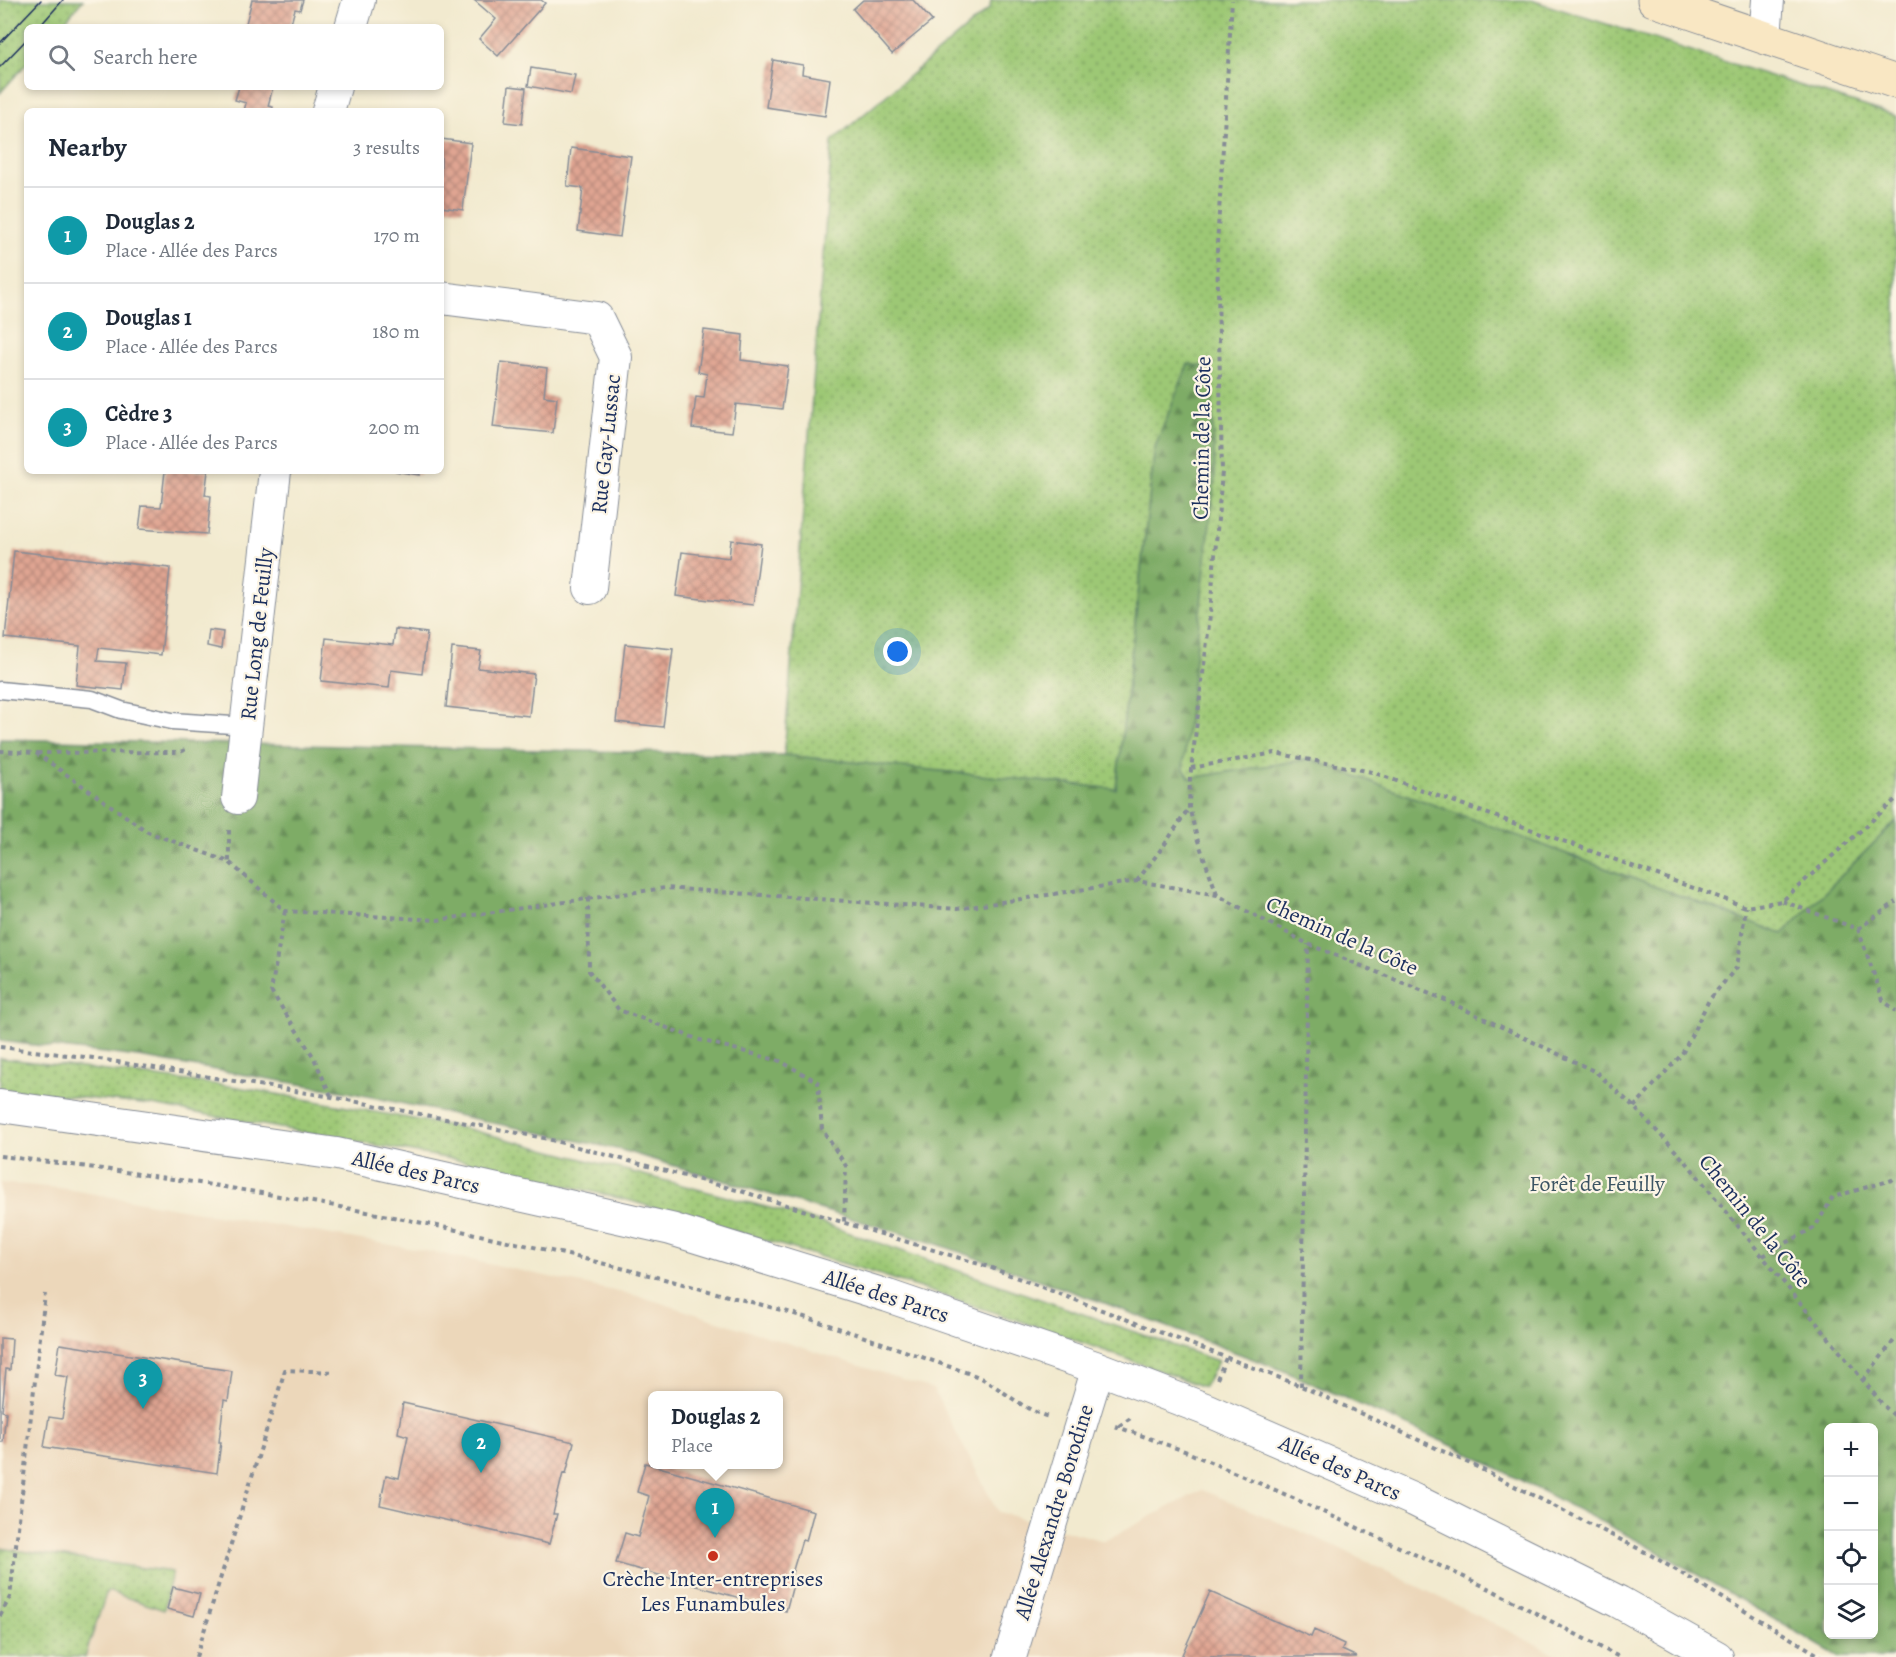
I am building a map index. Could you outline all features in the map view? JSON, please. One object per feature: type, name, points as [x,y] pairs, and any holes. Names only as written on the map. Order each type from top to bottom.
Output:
[{"type":"street","points":[[352,24],[359,0]]},
{"type":"street","points":[[1654,0],[1896,82]]},
{"type":"street","points":[[1765,38],[1768,0]]},
{"type":"street","points":[[329,108],[333,90]]},
{"type":"street","name":"Rue Gay-Lussac","points":[[444,298],[597,318],[616,357],[590,588]]},
{"type":"street","name":"Rue Long de Feuilly","points":[[238,798],[275,474]]},
{"type":"street","name":"Allée des Parcs","points":[[0,1106],[337,1154],[671,1229],[888,1296],[1098,1368],[1205,1409],[1414,1500],[1619,1602],[1717,1657]]},
{"type":"street","name":"Allée Alexandre Borodine","points":[[1010,1657],[1098,1368]]},
{"type":"lane","points":[[0,690],[92,699],[121,710],[172,721],[247,726]]},
{"type":"path","name":"Chemin de la Côte","points":[[1232,0],[1217,245],[1222,472],[1209,625],[1191,768],[1190,807],[1197,838],[1217,895],[1308,944],[1445,1000],[1596,1072],[1634,1107],[1687,1162],[1882,1405],[1896,1417]]},
{"type":"path","points":[[0,751],[180,752],[190,748],[194,722]]},
{"type":"path","points":[[36,753],[148,831],[229,862],[285,911],[437,920],[664,888],[957,909],[1137,881],[1217,895]]},
{"type":"path","points":[[1191,768],[1275,753],[1372,772],[1746,907],[1782,902],[1858,929]]},
{"type":"path","points":[[1782,902],[1896,800]]},
{"type":"path","points":[[1137,881],[1190,807]]},
{"type":"path","points":[[588,898],[589,971],[619,1010],[700,1040],[780,1061],[818,1082],[822,1129],[846,1166],[844,1223]]},
{"type":"path","points":[[1858,929],[1896,902]]},
{"type":"path","points":[[1634,1107],[1683,1054],[1708,999],[1737,967],[1746,907]]},
{"type":"path","points":[[285,911],[271,992],[313,1056],[332,1097]]},
{"type":"path","points":[[1858,929],[1883,1000],[1896,1011]]},
{"type":"path","points":[[1301,1386],[1308,944]]},
{"type":"path","points":[[0,1156],[118,1170],[273,1194],[444,1227],[577,1256],[789,1312],[987,1380],[1034,1412],[1080,1426],[1119,1426],[1187,1452],[1490,1589],[1618,1657]]},
{"type":"path","points":[[1763,1256],[1815,1227],[1833,1197],[1896,1177]]},
{"type":"path","points":[[0,1616],[10,1597],[45,1294]]},
{"type":"path","points":[[1863,1380],[1896,1338]]},
{"type":"path","points":[[196,1657],[285,1370],[334,1372]]},
{"type":"shaded area","points":[[0,1183],[60,1188],[443,1254],[642,1297],[933,1389],[998,1512],[1104,1541],[1202,1490],[1333,1545],[1562,1657],[0,1657]]},
{"type":"green space","points":[[0,0],[83,0],[63,24],[24,24],[24,66],[0,93]]},
{"type":"green space","points":[[991,0],[1531,0],[1896,116],[1896,821],[1783,934],[1310,759],[1190,778],[1183,768],[1155,447],[1116,789],[784,755],[832,141],[990,8]]},
{"type":"green space","name":"Forêt de Feuilly","points":[[1188,364],[1211,368],[1215,477],[1183,768],[1190,778],[1310,759],[1783,934],[1896,821],[1896,1657],[1839,1657],[1648,1546],[1464,1451],[1282,1370],[1107,1304],[940,1245],[621,1150],[353,1093],[138,1057],[0,1041],[0,739],[784,755],[1116,789],[1155,447]]},
{"type":"green space","points":[[0,1058],[238,1087],[468,1129],[804,1217],[1218,1361],[1204,1387],[1056,1333],[872,1272],[631,1201],[468,1162],[152,1105],[0,1089]]},
{"type":"green space","points":[[0,1548],[172,1572],[164,1610],[107,1591],[85,1657],[0,1657]]},
{"type":"building","points":[[252,0],[303,0],[300,10],[295,9],[291,24],[246,24]]},
{"type":"building","points":[[474,0],[541,0],[545,3],[498,56],[479,39],[496,19]]},
{"type":"building","points":[[863,0],[913,0],[932,21],[892,54],[853,9]]},
{"type":"building","points":[[773,60],[803,65],[802,74],[830,79],[825,116],[766,107]]},
{"type":"building","points":[[531,68],[575,75],[571,94],[528,86]]},
{"type":"building","points":[[509,86],[526,88],[522,124],[505,122]]},
{"type":"building","points":[[238,90],[272,90],[268,106],[273,107],[245,108],[246,103],[235,100]]},
{"type":"building","points":[[444,139],[471,143],[463,210],[444,207]]},
{"type":"building","points":[[571,148],[631,156],[620,237],[578,231],[583,188],[567,186]]},
{"type":"building","points":[[704,330],[743,335],[741,360],[788,366],[782,409],[736,404],[732,432],[692,428],[696,397],[704,398],[707,374],[698,372]]},
{"type":"building","points":[[501,362],[547,368],[544,396],[557,398],[553,433],[493,427]]},
{"type":"building","points":[[165,474],[208,474],[205,495],[211,496],[207,534],[139,529],[142,506],[161,507]]},
{"type":"building","points":[[731,540],[761,544],[753,605],[676,596],[682,552],[729,558]]},
{"type":"building","points":[[14,551],[170,568],[161,655],[99,648],[97,661],[126,663],[123,690],[76,685],[80,646],[5,638]]},
{"type":"building","points":[[395,629],[427,633],[422,674],[391,670],[389,688],[321,681],[326,638],[393,645]]},
{"type":"building","points":[[209,630],[223,632],[221,649],[207,646]]},
{"type":"building","points":[[625,644],[673,649],[663,727],[616,722]]},
{"type":"building","points":[[452,648],[481,651],[478,668],[534,674],[529,716],[446,707]]},
{"type":"building","points":[[0,1338],[12,1339],[10,1370],[6,1369],[2,1411],[6,1412],[3,1442],[0,1442]]},
{"type":"building","points":[[60,1344],[232,1371],[228,1401],[224,1400],[217,1473],[44,1447],[49,1417],[62,1419],[68,1377],[55,1375]]},
{"type":"building","points":[[403,1403],[574,1442],[566,1474],[563,1473],[553,1514],[557,1514],[549,1544],[380,1505],[386,1475],[399,1478],[408,1436],[398,1433]]},
{"type":"building","points":[[645,1463],[648,1464],[648,1469],[666,1469],[814,1511],[806,1541],[802,1540],[790,1580],[794,1581],[786,1611],[616,1563],[625,1533],[638,1537],[649,1496],[637,1492]]},
{"type":"building","points":[[173,1587],[200,1594],[194,1616],[167,1609]]},
{"type":"building","points":[[1210,1592],[1311,1637],[1314,1630],[1344,1644],[1342,1650],[1357,1657],[1181,1657]]},
{"type":"tram line","points":[[0,43],[41,0]]},
{"type":"tram line","points":[[42,24],[63,0]]},
{"type":"tram line","points":[[0,67],[24,42]]},
{"type":"place","name":"Cèdre 3","points":[[143,1409]]},
{"type":"place","name":"Douglas 1","points":[[481,1473]]},
{"type":"place","name":"Douglas 2","points":[[715,1538]]},
{"type":"place","name":"Crèche Inter-entreprises Les Funambules","points":[[713,1556]]}]
